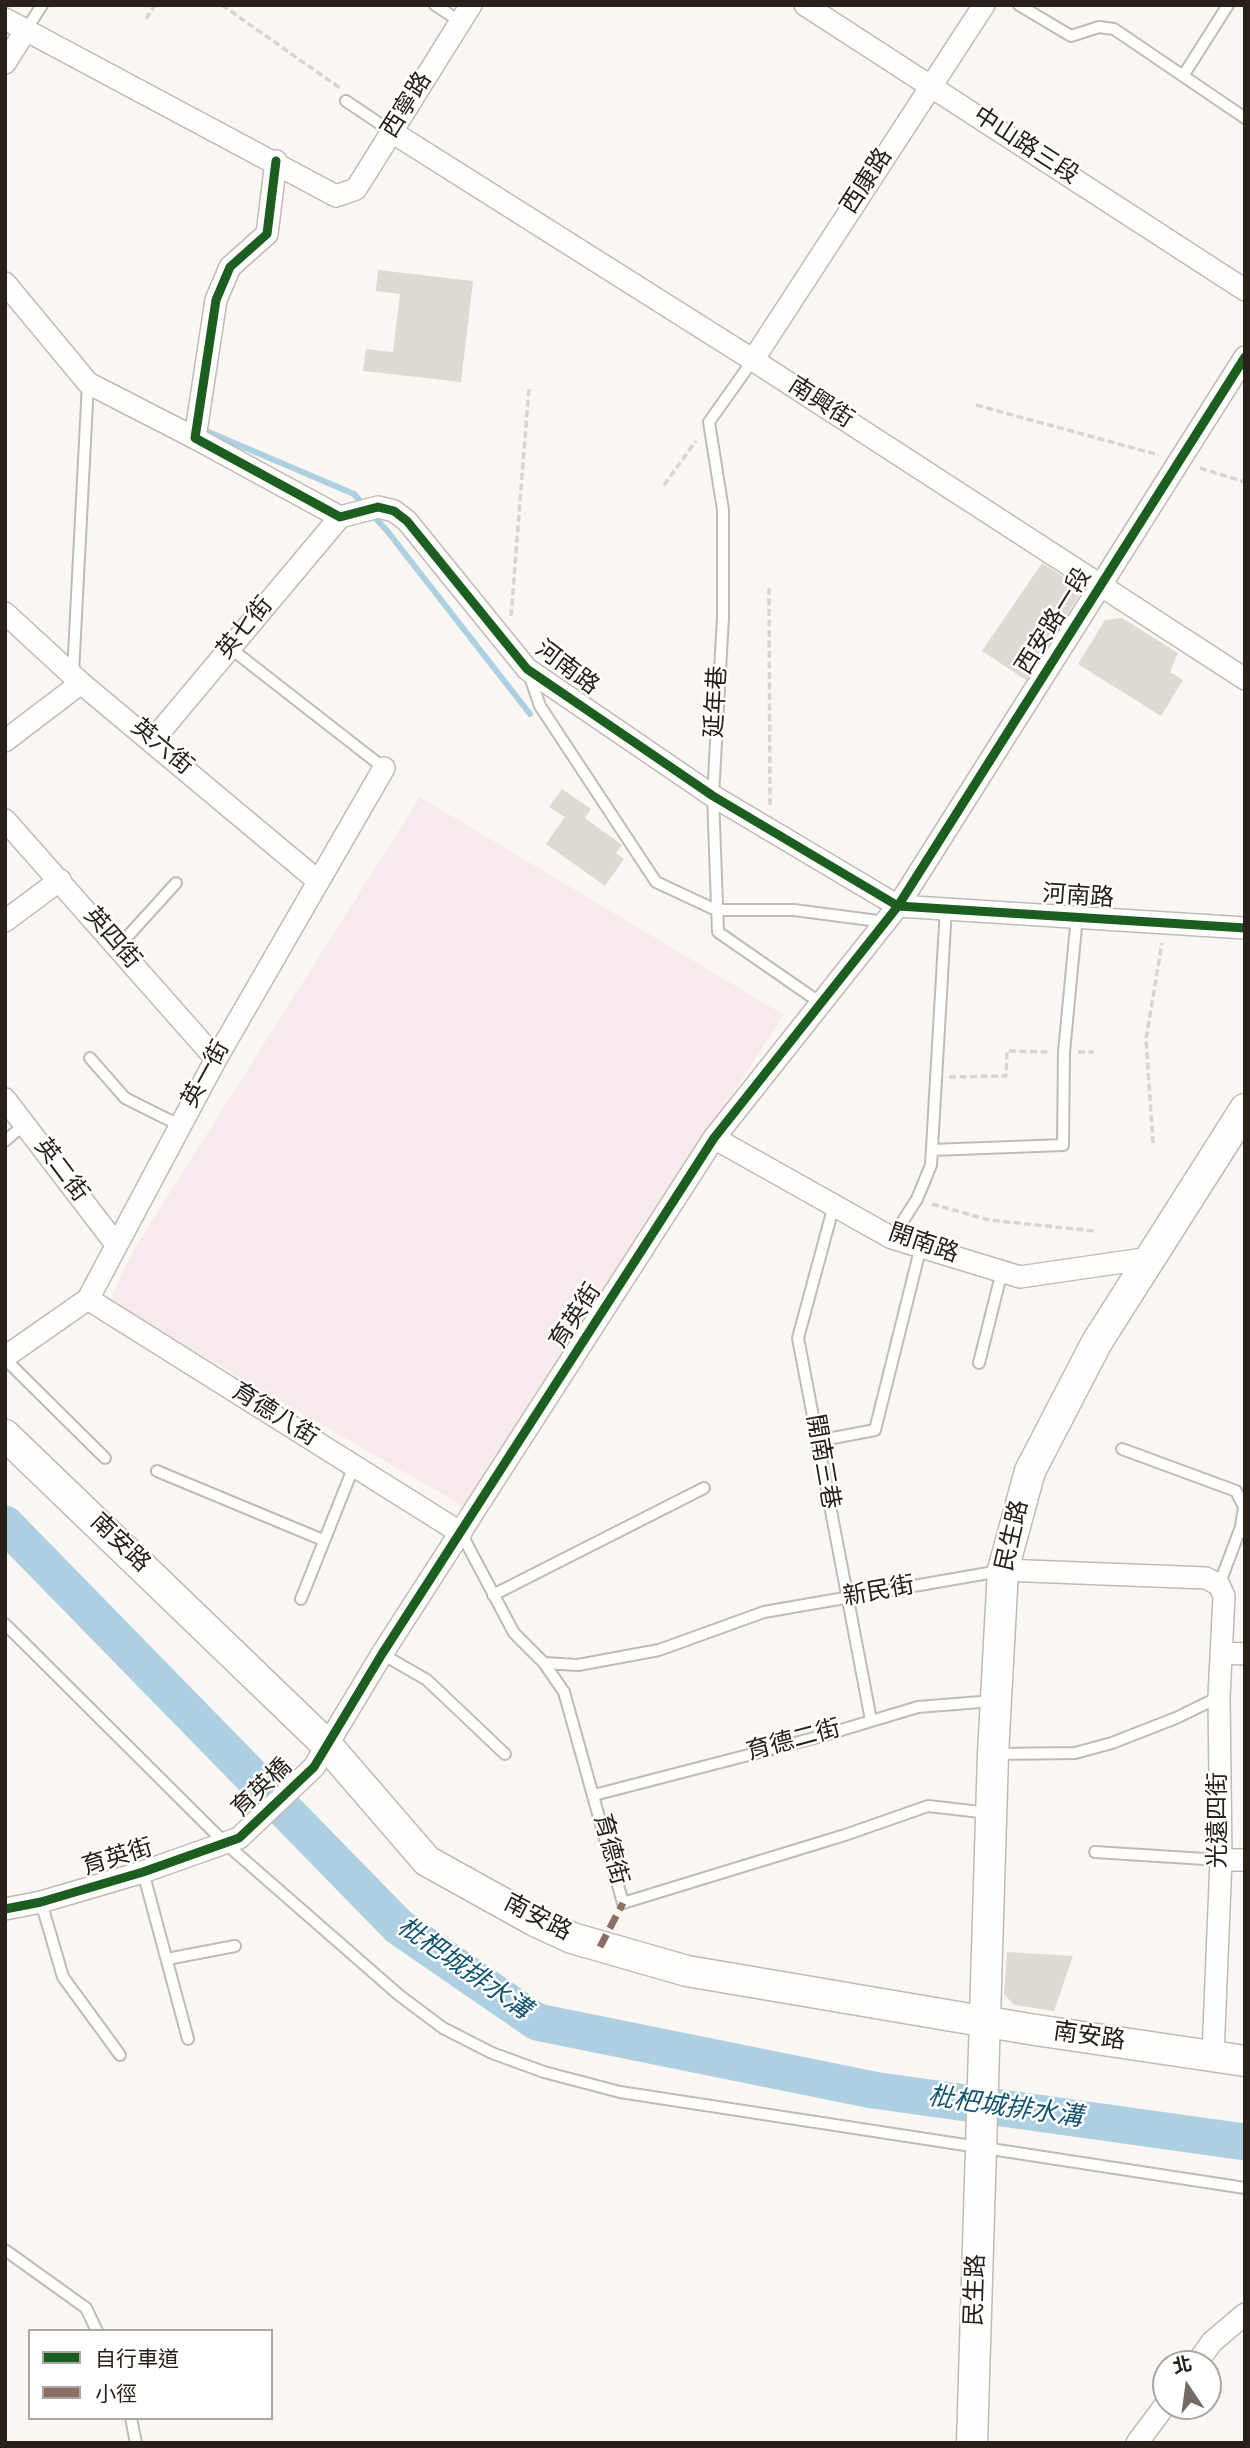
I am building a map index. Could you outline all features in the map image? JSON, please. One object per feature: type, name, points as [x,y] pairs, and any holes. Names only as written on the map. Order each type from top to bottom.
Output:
[{"type":"street","name":"中山路三段","points":[[805,5],[1245,290]]},
{"type":"street","name":"西康路","points":[[752,360],[984,5]]},
{"type":"street","name":"西寧路","points":[[276,161],[336,196],[356,189],[466,13]]},
{"type":"street","points":[[5,19],[276,161],[267,234],[230,267],[216,300],[195,438]]},
{"type":"street","points":[[5,63],[26,30]]},
{"type":"street","name":"南興街","points":[[392,132],[752,360],[1245,679]]},
{"type":"street","points":[[5,283],[88,383],[340,517]]},
{"type":"street","name":"西安路一段","points":[[893,914],[1245,358]]},
{"type":"street","name":"河南路","points":[[340,517],[378,507],[394,511],[407,521],[527,668],[713,796],[770,830],[893,914],[946,908],[1245,928]]},
{"type":"street","name":"英七街","points":[[153,740],[340,517]]},
{"type":"street","name":"英六街","points":[[5,613],[77,678],[318,881]]},
{"type":"street","points":[[5,741],[77,678]]},
{"type":"street","name":"英一街","points":[[5,1358],[88,1299],[179,1125],[384,768]]},
{"type":"street","name":"英四街","points":[[5,820],[216,1059]]},
{"type":"street","points":[[5,921],[60,880]]},
{"type":"street","name":"育英街","points":[[320,1756],[715,1139],[893,914]]},
{"type":"street","name":"英二街","points":[[5,1099],[115,1243]]},
{"type":"street","name":"民生路","points":[[972,2443],[987,2027],[993,1754],[1003,1570],[1030,1471],[1097,1342],[1243,1117]]},
{"type":"street","name":"開南路","points":[[715,1139],[892,1238],[1020,1277],[1150,1258]]},
{"type":"street","name":"育德八街","points":[[88,1299],[461,1533]]},
{"type":"street","name":"南安路","points":[[5,1435],[320,1756],[427,1861],[572,1938],[687,1971],[987,2027],[1245,2062]]},
{"type":"street","name":"新民街","points":[[1003,1570],[1206,1578],[1219,1585]]},
{"type":"street","name":"光遠四街","points":[[1213,2056],[1221,1860],[1219,1697],[1224,1597],[1219,1585]]},
{"type":"street","points":[[1222,1653],[1245,1654]]},
{"type":"street","name":"育英橋","points":[[232,1841],[320,1756]]},
{"type":"street","name":"育英街","points":[[5,1909],[41,1902],[143,1872],[232,1841]]},
{"type":"street","points":[[1221,1860],[1245,1860]]},
{"type":"street","points":[[1206,2350],[1245,2314]]},
{"type":"street","points":[[1138,2443],[1155,2420]]},
{"type":"lane","points":[[26,30],[42,5]]},
{"type":"lane","points":[[435,5],[466,13]]},
{"type":"lane","points":[[1018,5],[1071,36],[1099,27],[1114,29],[1245,118]]},
{"type":"lane","points":[[1183,76],[1228,5]]},
{"type":"lane","points":[[346,101],[392,132]]},
{"type":"lane","points":[[709,422],[752,360]]},
{"type":"lane","points":[[77,678],[88,383]]},
{"type":"lane","name":"延年巷","points":[[709,422],[723,524],[723,617],[713,796],[718,932],[822,1004]]},
{"type":"lane","points":[[230,648],[384,768]]},
{"type":"lane","points":[[527,668],[540,706],[656,882],[716,910],[893,914]]},
{"type":"lane","points":[[118,947],[176,883]]},
{"type":"lane","points":[[892,1238],[917,1199],[931,1165],[946,908]]},
{"type":"lane","points":[[932,1150],[1063,1145],[1064,1052],[1077,916]]},
{"type":"lane","points":[[90,1058],[125,1098],[179,1125]]},
{"type":"lane","points":[[5,1141],[25,1124]]},
{"type":"lane","name":"開南三巷","points":[[834,1205],[798,1338],[871,1720]]},
{"type":"lane","points":[[817,1441],[875,1430],[921,1246]]},
{"type":"lane","points":[[979,1363],[1002,1271]]},
{"type":"lane","points":[[5,1358],[105,1458]]},
{"type":"lane","points":[[1122,1449],[1236,1491],[1244,1507],[1241,1527],[1219,1585]]},
{"type":"lane","points":[[301,1599],[354,1466]]},
{"type":"lane","points":[[157,1471],[323,1540]]},
{"type":"lane","points":[[493,1595],[704,1488]]},
{"type":"lane","name":"育德街","points":[[461,1533],[514,1633],[544,1663],[564,1692],[623,1903],[845,1835],[928,1806],[992,1813]]},
{"type":"lane","name":"新民街","points":[[544,1663],[578,1665],[659,1650],[764,1612],[1003,1570]]},
{"type":"lane","points":[[5,1624],[232,1841],[421,2012],[467,2041],[509,2060],[621,2092],[982,2143],[1245,2188]]},
{"type":"lane","points":[[383,1654],[427,1680],[505,1754]]},
{"type":"lane","points":[[993,1754],[1075,1753],[1163,1723],[1219,1697]]},
{"type":"lane","name":"育德二街","points":[[594,1795],[818,1737],[918,1707],[996,1701]]},
{"type":"lane","points":[[1095,1852],[1221,1860]]},
{"type":"lane","points":[[143,1872],[188,2039]]},
{"type":"lane","points":[[41,1902],[64,1977],[120,2054]]},
{"type":"lane","points":[[167,1959],[235,1946]]},
{"type":"lane","points":[[5,2250],[86,2308],[96,2329]]},
{"type":"lane","points":[[131,2420],[136,2443]]},
{"type":"path","points":[[146,19],[155,5]]},
{"type":"path","points":[[222,5],[340,88],[346,101]]},
{"type":"path","points":[[509,646],[530,388]]},
{"type":"path","points":[[975,405],[1179,460],[1245,482]]},
{"type":"path","points":[[664,485],[709,422]]},
{"type":"path","points":[[769,588],[770,830]]},
{"type":"path","points":[[1153,1143],[1146,1038],[1165,924]]},
{"type":"path","points":[[936,1078],[1006,1076],[1007,1051],[1094,1052]]},
{"type":"path","points":[[917,1199],[989,1220],[1095,1231]]},
{"type":"shaded area","points":[[420,797],[784,1015],[463,1506],[109,1302],[133,1251]]},
{"type":"building","points":[[378,270],[473,281],[461,382],[363,371],[366,349],[393,352],[400,294],[376,291]]},
{"type":"building","points":[[1042,563],[1083,589],[1026,680],[982,651]]},
{"type":"building","points":[[1122,618],[1178,653],[1170,672],[1183,680],[1161,716],[1078,664],[1105,620]]},
{"type":"building","points":[[562,789],[591,809],[585,818],[622,845],[616,853],[624,859],[605,886],[546,844],[565,817],[549,807]]},
{"type":"building","points":[[1007,1952],[1073,1956],[1054,2011],[1014,2005],[1004,1994]]},
{"type":"waterway","points":[[199,428],[354,494],[388,532],[530,714]]},
{"type":"waterway","name":"枇杷城排水溝","points":[[5,1524],[399,1927],[537,2022],[873,2090],[1245,2142]]},
{"type":"marked path","points":[[600,1947],[623,1903]]},
{"type":"cycle path","points":[[276,161],[267,234],[230,267],[216,300],[195,438],[340,517],[378,507],[394,511],[407,521],[527,669],[713,796],[898,906],[1245,928]]},
{"type":"cycle path","points":[[5,1909],[41,1902],[143,1872],[239,1838],[314,1767],[382,1654],[714,1138],[898,906],[1245,357]]}]
